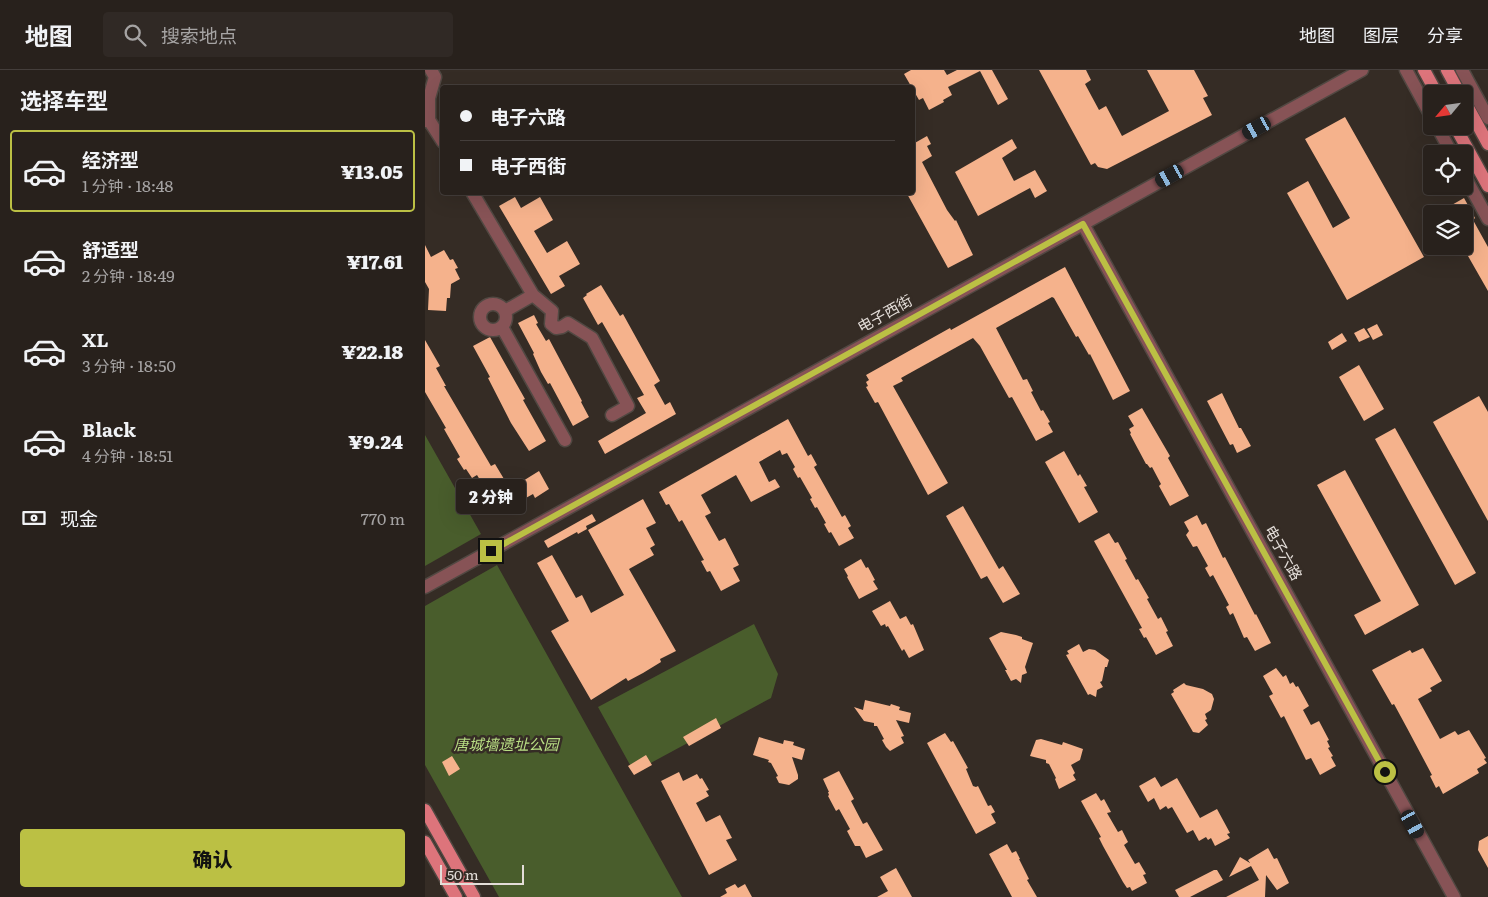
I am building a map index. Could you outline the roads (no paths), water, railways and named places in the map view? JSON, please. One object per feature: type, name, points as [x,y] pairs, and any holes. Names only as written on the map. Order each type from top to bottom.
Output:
[{"type":"main road","points":[[1424,70],[1432,85]]},
{"type":"main road","points":[[1447,70],[1455,85]]},
{"type":"main road","points":[[1473,116],[1488,142]]},
{"type":"main road","points":[[1460,135],[1488,186]]},
{"type":"main road","points":[[425,810],[474,897]]},
{"type":"main road","points":[[425,842],[456,897]]},
{"type":"street","points":[[431,70],[435,77],[429,98],[427,120],[440,138]]},
{"type":"street","name":"电子西街","points":[[425,587],[1362,70]]},
{"type":"street","points":[[1406,70],[1423,101]]},
{"type":"street","points":[[1462,70],[1488,118]]},
{"type":"street","points":[[1473,192],[1488,219]]},
{"type":"street","points":[[474,195],[533,295],[552,312],[551,324],[556,328],[568,323],[592,338],[629,406],[612,415]]},
{"type":"street","name":"电子六路","points":[[1083,224],[1454,897]]},
{"type":"street","points":[[505,311],[533,295]]},
{"type":"street","points":[[491,304],[496,304],[505,311],[506,321],[502,328],[489,330],[480,322],[479,317],[483,309],[491,304]]},
{"type":"street","points":[[502,328],[565,440]]},
{"type":"park label","name":"唐城墙遗址公园","points":[[506,745]]}]
